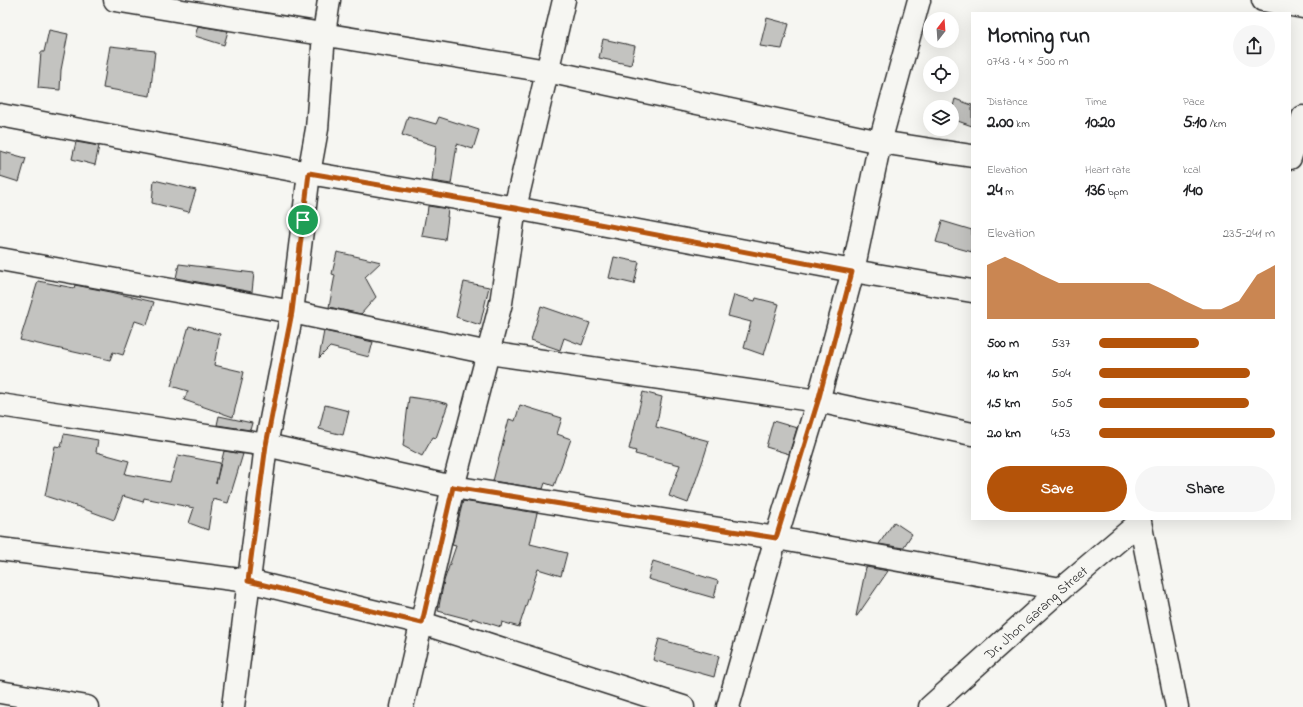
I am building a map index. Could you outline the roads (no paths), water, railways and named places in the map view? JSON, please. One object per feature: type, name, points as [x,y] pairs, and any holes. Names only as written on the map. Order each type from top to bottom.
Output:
[{"type":"street","points":[[115,0],[547,71],[880,142],[971,156]]},
{"type":"street","points":[[233,707],[266,445],[292,312],[309,173],[317,130],[324,34],[329,0]]},
{"type":"street","points":[[402,707],[453,487],[501,303],[515,208],[564,0]]},
{"type":"street","points":[[728,707],[776,538],[818,401],[852,272],[880,142],[919,0]]},
{"type":"street","points":[[1263,0],[1303,7]]},
{"type":"street","points":[[0,115],[309,173],[515,208],[852,272],[971,291]]},
{"type":"street","points":[[1291,155],[1303,117]]},
{"type":"street","points":[[0,259],[292,312],[489,353],[818,401],[971,434]]},
{"type":"street","points":[[0,405],[266,445],[453,487],[776,538],[1062,589]]},
{"type":"street","points":[[1141,521],[1177,707]]},
{"type":"street","name":"Dr. Jhon Garang Street","points":[[930,707],[1062,589],[1141,521]]},
{"type":"street","points":[[0,549],[248,581],[422,623],[683,707]]},
{"type":"street","points":[[0,692],[88,707]]}]
